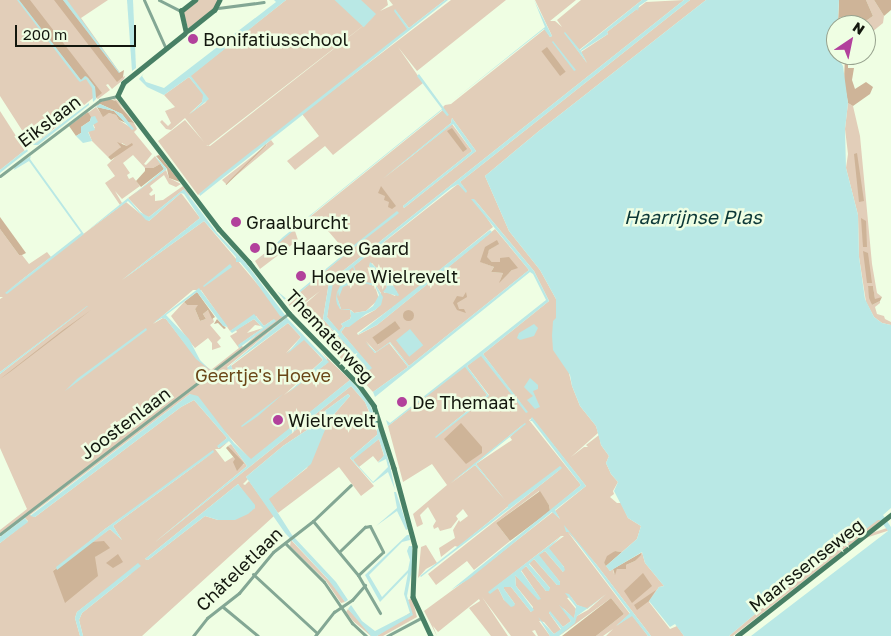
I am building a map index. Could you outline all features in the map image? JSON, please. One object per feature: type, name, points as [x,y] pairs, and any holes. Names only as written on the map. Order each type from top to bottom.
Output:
[{"type":"street","points":[[144,0],[166,49]]},
{"type":"street","points":[[159,0],[181,11]]},
{"type":"street","points":[[181,11],[195,0]]},
{"type":"street","points":[[218,8],[220,0]]},
{"type":"street","points":[[118,96],[124,83],[218,8],[264,2]]},
{"type":"street","points":[[181,11],[186,33]]},
{"type":"street","name":"Eikslaan","points":[[0,176],[100,100],[118,96]]},
{"type":"street","name":"Thematerweg","points":[[118,96],[208,217],[249,262],[288,314],[360,385],[380,420],[415,546],[413,597],[421,618],[431,636]]},
{"type":"street","name":"Joostenlaan","points":[[0,534],[288,314]]},
{"type":"street","name":"Châteletlaan","points":[[193,636],[207,618],[239,594],[267,557],[313,522],[351,485]]},
{"type":"street","name":"Maarssenseweg","points":[[737,636],[891,515]]},
{"type":"street","points":[[313,522],[340,551],[358,575],[380,613]]},
{"type":"street","points":[[340,551],[370,526],[383,552],[358,575]]},
{"type":"street","points":[[285,542],[324,582],[343,607],[352,623],[364,636]]},
{"type":"street","points":[[253,574],[316,635],[334,612],[352,600],[365,585]]},
{"type":"street","points":[[223,606],[258,636]]},
{"type":"street","points":[[386,636],[421,618]]},
{"type":"green space","points":[[0,0],[108,0],[81,18],[123,77],[125,76],[124,79],[112,89],[108,84],[106,85],[110,90],[98,99],[96,98],[101,93],[93,98],[36,143],[27,138],[0,96]]},
{"type":"green space","points":[[199,0],[219,0],[218,5],[188,28],[183,12]]},
{"type":"green space","points":[[286,0],[387,0],[388,5],[380,11],[393,5],[389,0],[445,0],[409,28],[395,10],[408,29],[198,195],[158,141],[185,120],[204,142],[185,118],[171,130],[166,129],[160,122],[162,120],[168,126],[171,123],[165,111],[175,107],[164,95],[189,77],[204,95],[202,102],[189,114],[208,99],[190,76]],"holes":[[[377,15],[210,146],[208,146]]]},
{"type":"green space","points":[[451,0],[506,0],[417,71],[398,47],[423,83],[333,155],[325,146],[295,170],[287,161],[319,136],[302,114]]},
{"type":"green space","points":[[535,0],[576,0],[550,21],[555,21],[562,27],[557,20],[581,0],[642,0],[579,50],[564,32],[587,63],[581,52],[608,34],[607,32],[646,2],[684,0],[329,282],[323,319],[367,368],[359,377],[296,312],[320,291],[294,311],[287,303],[347,253],[323,225],[312,217],[295,231],[298,240],[260,269],[255,261],[443,110],[448,116],[443,107],[445,105],[451,104],[545,29],[550,37],[552,36]],"holes":[[[452,118],[476,151],[404,208],[403,206],[472,151],[452,124],[383,179],[451,123]]]},
{"type":"green space","points":[[690,0],[706,0],[539,131],[485,176],[509,231],[540,270],[556,299],[556,318],[572,386],[580,406],[596,426],[598,433],[571,457],[584,447],[588,447],[586,445],[599,435],[601,445],[609,456],[606,463],[611,474],[618,482],[613,491],[614,494],[610,497],[617,503],[621,503],[628,518],[641,526],[637,539],[622,552],[615,551],[604,563],[610,571],[613,569],[614,574],[617,569],[635,561],[642,552],[645,563],[664,586],[659,587],[649,602],[670,629],[677,626],[684,636],[651,636],[596,564],[567,531],[630,614],[616,626],[632,615],[648,636],[606,636],[613,629],[603,636],[596,636],[624,614],[611,598],[559,636],[577,616],[588,610],[606,594],[587,609],[577,605],[571,597],[567,598],[576,609],[574,619],[563,608],[571,621],[563,627],[549,613],[561,630],[554,634],[544,622],[539,621],[550,636],[538,636],[535,630],[532,631],[536,636],[511,636],[482,597],[508,636],[491,636],[469,608],[480,601],[479,599],[438,632],[433,626],[437,636],[424,611],[553,512],[560,519],[555,511],[586,486],[532,418],[529,420],[581,485],[550,511],[549,505],[539,491],[496,523],[510,541],[474,570],[467,561],[436,585],[428,574],[562,468],[517,499],[458,547],[455,546],[441,557],[439,548],[455,538],[453,530],[459,520],[460,522],[468,516],[463,509],[456,516],[458,519],[451,528],[440,531],[438,527],[434,529],[433,526],[436,521],[428,507],[420,515],[423,524],[417,527],[413,514],[447,485],[432,464],[403,482],[388,426],[465,366],[487,395],[435,437],[489,395],[467,366],[481,355],[528,413],[483,354],[549,301],[534,271],[474,199],[493,227],[400,302],[357,333],[358,335],[377,325],[495,229],[529,270],[409,366],[390,342],[376,352],[366,341],[375,353],[389,343],[408,367],[373,392],[360,378],[371,368],[341,332],[345,327],[375,310],[380,305],[381,293],[375,284],[366,283],[375,286],[379,299],[366,311],[354,313],[351,310],[341,309],[337,297],[340,309],[350,310],[351,316],[350,319],[341,324],[343,326],[339,332],[327,317],[332,283],[458,184],[467,192],[460,182]],"holes":[[[498,244],[489,250],[486,257],[492,262],[500,262],[512,270],[500,281],[503,273],[491,272],[494,267],[481,262],[488,246]],[[372,263],[397,292],[395,296],[387,292],[384,293],[387,287],[384,280],[369,266]],[[395,321],[378,345],[373,338]],[[525,423],[510,437],[512,440],[476,464],[505,500],[475,465],[450,484]],[[561,536],[564,536],[548,548],[564,567],[563,572],[545,551],[538,555],[560,582],[557,585],[534,559],[529,563],[550,588],[546,591],[526,566],[521,570],[540,598],[515,575],[516,586],[533,607],[531,612],[511,587],[504,587],[504,589],[515,604],[504,600],[498,588],[489,592]]]},
{"type":"green space","points":[[866,0],[874,0],[884,16],[883,23],[876,29],[876,15],[873,15]]},
{"type":"green space","points":[[113,99],[118,101],[134,123],[137,129],[134,132],[152,154],[144,164],[146,165],[155,156],[160,164],[153,168],[145,168],[133,155],[123,163],[130,173],[127,175],[129,179],[133,177],[140,186],[122,199],[115,191],[122,203],[120,205],[105,183],[115,176],[107,165],[127,146],[122,143],[120,149],[108,157],[92,141],[88,131],[95,128],[88,113],[96,107],[103,116],[109,113],[116,115],[119,120],[133,129],[128,122],[133,123],[122,107]]},
{"type":"green space","points":[[848,103],[853,106],[860,136],[872,264],[877,293],[882,297],[875,300],[873,286],[868,286],[872,305],[880,301],[875,307],[877,314],[884,316],[885,319],[891,322],[891,325],[882,323],[874,317],[866,302],[859,257],[858,215],[846,168],[848,154],[845,129]]},
{"type":"green space","points":[[0,111],[25,150],[0,170]]},
{"type":"green space","points":[[271,140],[274,144],[226,184],[222,180],[267,145]]},
{"type":"green space","points":[[166,170],[169,178],[181,184],[176,187],[169,184],[164,175],[150,186],[153,190],[149,194],[151,196],[155,194],[155,201],[163,200],[183,186],[191,197],[183,190],[149,217],[145,216],[128,198]]},
{"type":"green space","name":"Geertje's Hoeve","points":[[181,193],[200,218],[122,280],[204,221],[286,318],[227,367],[234,373],[231,366],[288,323],[301,337],[286,353],[304,339],[323,360],[284,395],[326,364],[327,359],[321,352],[350,380],[251,460],[190,394],[30,515],[35,517],[181,407],[194,400],[227,438],[218,448],[229,441],[220,449],[215,449],[225,462],[233,457],[244,465],[228,446],[231,444],[247,466],[154,543],[351,386],[365,402],[378,434],[350,458],[374,486],[361,496],[339,467],[278,513],[268,499],[307,468],[329,420],[350,396],[348,394],[326,410],[307,430],[283,446],[246,477],[248,479],[243,484],[245,485],[249,481],[274,516],[142,636],[83,636],[79,620],[82,613],[132,573],[108,588],[77,612],[75,618],[80,636],[0,636],[0,543],[28,521],[25,518],[0,537],[0,530],[27,509],[0,448],[0,374],[88,306],[0,372],[0,299],[3,297],[0,297],[0,229],[19,255],[22,255],[29,264],[47,252],[51,257],[6,292],[126,202],[149,221]],"holes":[[[193,290],[201,290],[230,331],[256,316],[264,326],[274,319],[243,347],[240,344],[263,328],[247,333],[255,325],[261,326],[254,319],[236,330],[237,332],[230,336],[239,348],[211,370],[197,359],[166,319],[163,318],[153,324]],[[214,452],[113,526],[122,540],[110,529],[92,542],[104,542],[95,557],[53,571],[105,529]],[[238,484],[255,508],[218,520],[205,516],[148,560],[145,559]]]},
{"type":"green space","points":[[184,302],[187,305],[199,305],[195,309],[200,321],[206,319],[203,314],[208,310],[211,312],[214,322],[210,325],[221,338],[217,342],[221,347],[212,350],[212,343],[208,338],[195,348],[190,342],[171,316]]},
{"type":"green space","points":[[379,439],[384,456],[378,462],[373,456],[359,467],[353,460],[354,458]]},
{"type":"green space","points":[[878,519],[881,520],[733,636],[729,636],[774,598]]},
{"type":"green space","points":[[887,528],[888,531],[719,586],[718,583]]},
{"type":"green space","points":[[291,540],[337,589],[345,602],[341,603],[326,581],[290,546]]},
{"type":"green space","points":[[426,545],[437,563],[426,569],[418,578],[421,547]]},
{"type":"green space","points":[[412,598],[417,617],[383,636],[377,636],[411,612],[408,600]]},
{"type":"green space","points":[[348,609],[371,633],[371,636],[353,621],[346,612]]},
{"type":"shaded area","points":[[19,0],[30,0],[102,93],[96,98],[95,87],[88,78],[86,76],[81,80]]},
{"type":"shaded area","points":[[54,0],[63,0],[119,73],[124,70],[123,77],[117,82]]},
{"type":"shaded area","points":[[839,0],[866,0],[873,15],[838,15]]},
{"type":"shaded area","points":[[874,0],[891,0],[891,10],[884,16]]},
{"type":"shaded area","points":[[547,47],[566,72],[560,76],[541,51]]},
{"type":"shaded area","points":[[845,65],[848,65],[848,68],[854,68],[852,80],[855,89],[866,82],[873,87],[870,94],[853,106],[848,103],[844,81]]},
{"type":"shaded area","points":[[109,99],[116,101],[134,123],[128,122],[122,114],[100,104],[95,107],[100,102]]},
{"type":"shaded area","points":[[97,107],[114,111],[126,123],[119,120],[116,115],[109,113],[103,117]]},
{"type":"shaded area","points":[[88,112],[91,117],[90,121],[81,127],[81,133],[76,136],[69,126]]},
{"type":"shaded area","points":[[452,128],[467,149],[463,152],[447,131]]},
{"type":"shaded area","points":[[117,142],[127,146],[132,143],[133,145],[111,160],[108,157],[121,147]]},
{"type":"shaded area","points":[[266,144],[267,145],[226,185]]},
{"type":"shaded area","points":[[857,153],[864,201],[859,202],[854,154]]},
{"type":"shaded area","points":[[159,155],[180,182],[169,178],[167,169],[156,156]]},
{"type":"shaded area","points":[[155,156],[164,169],[141,187],[136,181],[145,171],[145,168],[153,168],[160,164]]},
{"type":"shaded area","points":[[381,186],[396,206],[392,209],[388,207],[389,202],[384,200],[385,196],[378,193]]},
{"type":"shaded area","points":[[0,217],[26,253],[19,255],[0,229]]},
{"type":"shaded area","points":[[861,218],[866,221],[867,247],[863,247]]},
{"type":"shaded area","points":[[497,240],[499,244],[489,250],[487,257],[492,262],[500,262],[500,258],[509,257],[518,268],[512,270],[499,283],[503,273],[491,272],[494,267],[480,262],[485,247]]},
{"type":"shaded area","points":[[863,251],[868,253],[872,283],[867,283]]},
{"type":"shaded area","points":[[868,286],[873,286],[875,299],[882,297],[880,301],[872,305],[869,298]]},
{"type":"shaded area","points":[[197,292],[215,317],[212,319],[208,310],[203,314],[206,319],[200,321],[195,309],[198,305],[187,305],[184,302]]},
{"type":"shaded area","points":[[466,292],[467,297],[457,303],[459,309],[464,309],[466,313],[457,310],[453,303],[457,296],[463,297]]},
{"type":"shaded area","points":[[408,309],[414,315],[408,321],[402,315]]},
{"type":"shaded area","points":[[91,310],[10,372],[0,379],[63,330]]},
{"type":"shaded area","points":[[217,319],[226,328],[224,329],[218,323],[214,324]]},
{"type":"shaded area","points":[[395,321],[400,328],[378,345],[372,337]]},
{"type":"shaded area","points":[[461,423],[482,447],[482,453],[466,464],[444,439]]},
{"type":"shaded area","points":[[228,446],[244,463],[237,471],[233,462],[235,459],[226,448]]},
{"type":"shaded area","points":[[540,491],[549,505],[550,511],[510,541],[496,523]]},
{"type":"shaded area","points":[[104,541],[110,548],[95,557],[98,576],[65,603],[53,571],[92,542]]},
{"type":"shaded area","points":[[615,551],[622,552],[606,566],[604,563],[607,556]]},
{"type":"shaded area","points":[[641,553],[635,561],[626,565],[626,569],[617,569],[615,575],[613,569]]},
{"type":"shaded area","points":[[118,554],[123,562],[113,568],[106,563]]},
{"type":"shaded area","points":[[643,573],[652,586],[632,603],[624,591]]},
{"type":"shaded area","points":[[656,590],[649,601],[637,610],[634,605]]},
{"type":"shaded area","points":[[611,598],[624,614],[596,636],[562,636]]},
{"type":"water","points":[[17,0],[19,0],[81,80],[85,76],[95,87],[96,99],[93,102],[92,88],[86,79],[80,82],[78,80]]},
{"type":"water","points":[[63,0],[67,0],[120,73],[119,73]]},
{"type":"water","points":[[127,0],[133,0],[136,68],[132,71]]},
{"type":"water","points":[[274,0],[286,0],[191,76],[209,99],[189,115],[202,102],[203,95],[189,77],[164,95],[147,87],[139,79],[144,73],[142,76],[146,82],[164,88],[276,2]]},
{"type":"water","points":[[335,0],[361,0],[376,14],[364,27]]},
{"type":"water","points":[[445,0],[448,0],[200,196],[199,194],[219,177],[407,29],[394,11],[395,9],[409,28]]},
{"type":"water","points":[[534,0],[552,36],[550,37],[544,29],[450,103],[545,27]]},
{"type":"water","points":[[642,0],[648,0],[639,6],[638,11],[637,9],[607,32],[608,34],[581,51],[587,63],[564,33],[580,50]]},
{"type":"water","points":[[684,0],[690,0],[460,182],[467,191],[466,193],[458,184],[451,188],[354,266],[358,279],[354,278],[355,272],[353,267],[333,283],[327,317],[339,331],[343,326],[341,324],[350,319],[351,316],[350,310],[340,309],[337,304],[336,299],[337,292],[340,286],[353,279],[356,282],[343,287],[339,297],[338,291],[337,297],[341,309],[349,309],[354,313],[366,311],[373,306],[379,295],[375,286],[357,280],[375,284],[383,297],[381,305],[375,310],[366,314],[349,327],[345,327],[341,332],[372,368],[360,378],[360,374],[367,368],[323,319],[329,282]]},
{"type":"water","name":"Haarrijnse Plas","points":[[706,0],[839,0],[838,15],[826,15],[826,65],[843,66],[848,103],[845,129],[846,168],[858,215],[859,257],[865,299],[874,317],[882,323],[891,325],[891,508],[883,515],[891,527],[891,636],[751,636],[888,531],[880,520],[774,598],[729,636],[684,636],[675,624],[670,627],[649,601],[659,587],[664,586],[645,563],[642,552],[610,571],[606,566],[637,539],[641,526],[628,518],[614,491],[618,482],[611,474],[606,463],[609,456],[601,445],[596,426],[580,406],[570,375],[553,350],[552,336],[553,321],[556,318],[556,299],[540,270],[509,231],[485,176],[539,131]]},
{"type":"water","points":[[553,41],[576,70],[574,71]]},
{"type":"water","points":[[419,74],[449,115],[447,116],[442,110],[315,212],[258,261],[283,237],[442,109],[417,76]]},
{"type":"water","points":[[89,103],[89,105],[38,145],[29,142],[27,138],[36,143]]},
{"type":"water","points":[[100,104],[122,114],[134,129],[132,130],[114,111],[96,107]]},
{"type":"water","points":[[95,116],[98,122],[93,125],[95,130],[88,132],[92,141],[83,143],[76,136],[81,133],[81,127],[90,121],[91,117]]},
{"type":"water","points":[[452,118],[476,151],[404,208],[403,206],[472,151],[453,124],[382,179],[451,123]]},
{"type":"water","points":[[21,140],[28,151],[0,173],[0,170],[25,150],[20,142]]},
{"type":"water","points":[[31,156],[30,159],[84,234],[7,294],[5,293],[81,233],[29,161],[14,170],[15,166]]},
{"type":"water","points":[[155,156],[167,169],[132,196],[164,169]]},
{"type":"water","points":[[184,189],[217,233],[245,262],[288,319],[329,362],[288,393],[323,360],[304,340],[287,354],[301,337],[288,323],[231,365],[234,374],[227,368],[286,318],[280,316],[250,274],[240,262],[236,262],[236,257],[204,221],[122,280],[200,218],[184,194],[181,193],[149,221],[128,201],[87,231],[128,198],[140,212],[149,217]]},
{"type":"water","points":[[471,199],[474,199],[534,271],[549,301],[483,354],[528,412],[526,413],[481,356],[467,366],[489,396],[436,438],[487,395],[465,367],[388,426],[386,420],[390,423],[546,300],[533,274],[530,272],[375,397],[373,392],[408,367],[390,343],[375,353],[365,342],[376,352],[390,342],[409,366],[529,270]]},
{"type":"water","points":[[397,211],[399,213],[351,250],[349,249]]},
{"type":"water","points":[[490,230],[492,232],[377,325],[357,335]]},
{"type":"water","points":[[344,254],[287,303],[277,291],[288,300]]},
{"type":"water","points":[[370,262],[391,282],[398,296],[383,292],[387,287],[384,280],[369,266]]},
{"type":"water","points":[[230,264],[232,267],[203,286]]},
{"type":"water","points":[[199,288],[228,327],[223,326],[197,292],[166,315],[189,339],[200,360],[211,371],[196,359],[166,319],[162,318],[153,323]]},
{"type":"water","points":[[88,306],[0,374],[0,372]]},
{"type":"water","points":[[254,314],[264,326],[274,319],[276,321],[239,348],[238,345],[263,328],[254,319],[232,333],[230,331]]},
{"type":"water","points":[[534,324],[538,328],[534,336],[520,340],[517,338],[519,333]]},
{"type":"water","points":[[146,328],[147,330],[65,391],[77,379]]},
{"type":"water","points":[[410,329],[423,345],[409,357],[396,340]]},
{"type":"water","points":[[530,378],[538,385],[538,389],[533,391],[540,407],[535,409],[527,400],[533,396],[524,387]]},
{"type":"water","points":[[350,380],[368,400],[378,424],[375,424],[365,402],[351,386],[154,543],[247,466],[229,441],[219,448],[217,446],[227,438],[194,400],[181,407],[35,517],[30,516],[190,394],[198,396],[234,443],[251,459]]},
{"type":"water","points":[[283,394],[258,416],[241,426]]},
{"type":"water","points":[[348,394],[350,396],[329,420],[311,464],[269,499],[292,535],[336,582],[348,600],[345,602],[327,578],[285,533],[246,477],[283,446],[307,430],[326,410]]},
{"type":"water","points":[[532,417],[586,486],[555,510],[560,519],[552,512],[469,579],[451,590],[581,485],[532,421],[530,421]]},
{"type":"water","points":[[525,423],[476,464],[505,500],[475,465],[450,483]]},
{"type":"water","points":[[379,428],[395,490],[388,472],[373,483],[350,458],[377,435],[377,429]],"holes":[[[379,439],[384,455],[378,463],[386,459],[388,467],[373,482],[353,460]]]},
{"type":"water","points":[[213,450],[214,452],[113,526],[122,540],[110,529],[57,570],[56,567],[105,529]]},
{"type":"water","points":[[560,466],[562,468],[538,487],[420,576],[508,507],[508,505]]},
{"type":"water","points":[[238,484],[255,505],[255,508],[248,514],[235,520],[218,520],[205,516],[148,560],[145,559]]},
{"type":"water","points":[[394,492],[396,492],[408,529],[406,530],[397,511],[376,526],[397,508]]},
{"type":"water","points":[[25,518],[28,522],[0,543],[0,537]]},
{"type":"water","points":[[564,525],[651,636],[648,636],[632,616],[616,626],[630,613],[569,532],[566,532]]},
{"type":"water","points":[[409,535],[410,540],[402,542],[369,575],[382,597],[408,570],[410,560],[407,551],[409,546],[412,546],[413,564],[407,596],[413,615],[377,636],[371,636],[348,609],[351,605],[362,621],[375,631],[410,613],[404,594],[408,573],[380,602],[365,575]]},
{"type":"water","points":[[563,535],[549,548],[564,567],[565,570],[563,572],[545,551],[539,555],[560,582],[560,585],[557,585],[534,559],[529,564],[550,588],[549,591],[546,591],[526,566],[521,571],[541,599],[538,600],[515,575],[516,586],[534,610],[531,612],[511,587],[504,587],[504,589],[515,604],[511,607],[504,600],[498,588],[490,594],[488,592]]},
{"type":"water","points":[[138,563],[141,566],[82,613],[79,620],[83,636],[80,636],[75,618],[77,612]]},
{"type":"water","points":[[565,593],[569,594],[577,605],[587,608],[607,594],[577,616],[575,623],[559,636],[550,636],[538,617],[554,634],[561,629],[549,613],[550,611],[563,627],[571,621],[559,605],[574,618],[576,607]]},
{"type":"place","name":"Bonifatiusschool","points":[[193,39]]},
{"type":"place","name":"Graalburcht","points":[[236,222]]},
{"type":"place","name":"De Haarse Gaard","points":[[255,248]]},
{"type":"place","name":"Hoeve Wielrevelt","points":[[301,276]]},
{"type":"place","name":"De Themaat","points":[[402,402]]},
{"type":"place","name":"Wielrevelt","points":[[278,420]]}]
